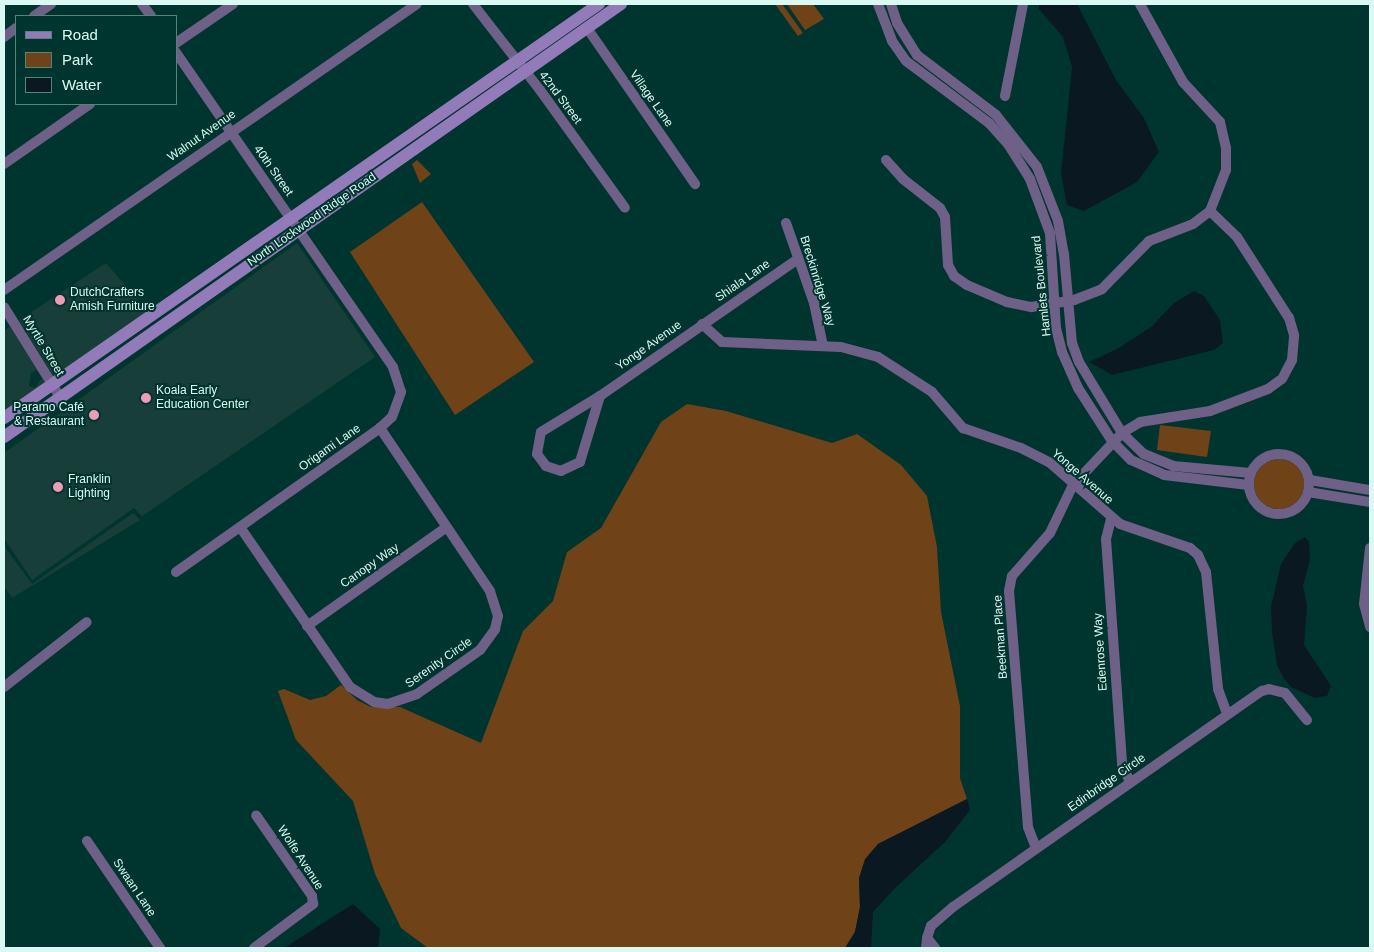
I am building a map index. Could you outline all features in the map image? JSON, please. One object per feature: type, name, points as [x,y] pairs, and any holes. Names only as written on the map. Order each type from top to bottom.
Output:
[{"type":"main road","name":"North Lockwood Ridge Road","points":[[4,437],[295,224],[521,66],[599,4]]},
{"type":"main road","name":"North Lockwood Ridge Road","points":[[521,66],[587,28],[621,4]]},
{"type":"main road","name":"North Lockwood Ridge Road","points":[[4,418],[295,224]]},
{"type":"street","points":[[36,15],[52,4]]},
{"type":"street","points":[[142,4],[150,15]]},
{"type":"street","points":[[178,42],[233,4]]},
{"type":"street","name":"Walnut Avenue","points":[[4,290],[416,4]]},
{"type":"street","name":"42nd Street","points":[[473,4],[625,208]]},
{"type":"street","name":"Hamlets Boulevard","points":[[878,4],[898,52],[938,86],[989,123],[1008,144],[1030,179],[1050,233],[1056,328],[1068,368],[1112,441],[1131,460],[1164,475],[1248,485]]},
{"type":"street","name":"Hamlets Boulevard","points":[[891,4],[907,42],[917,55],[996,115],[1017,138],[1037,168],[1058,221],[1064,254],[1066,300],[1072,343],[1079,362],[1122,433],[1144,454],[1168,464],[1250,473]]},
{"type":"street","points":[[1005,96],[1022,4]]},
{"type":"street","points":[[886,160],[903,179],[940,208],[945,217],[948,265],[954,276],[980,292],[1007,302],[1031,307],[1066,300],[1102,289],[1148,242],[1193,224],[1210,210],[1226,170],[1226,148],[1220,122],[1183,82],[1140,4]]},
{"type":"street","name":"Village Lane","points":[[587,28],[695,184]]},
{"type":"street","points":[[4,37],[15,29]]},
{"type":"street","name":"40th Street","points":[[178,55],[229,132],[350,303]]},
{"type":"street","points":[[938,86],[946,76]]},
{"type":"street","points":[[4,164],[89,105]]},
{"type":"street","name":"Beekman Place","points":[[1036,848],[1028,827],[1009,591],[1012,576],[1023,561],[1050,533],[1073,485],[1112,441],[1122,433],[1140,422],[1210,411],[1276,384],[1288,371],[1294,351],[1289,318],[1237,237],[1210,210]]},
{"type":"street","name":"Breckinridge Way","points":[[786,224],[814,303],[823,346]]},
{"type":"street","name":"Shiala Lane","points":[[702,324],[798,258]]},
{"type":"street","name":"Origami Lane","points":[[176,572],[380,428],[392,417],[398,405],[399,378],[350,303]]},
{"type":"street","name":"Myrtle Street","points":[[4,308],[60,397]]},
{"type":"street","name":"Yonge Avenue","points":[[600,396],[580,462],[561,471],[546,466],[537,454],[541,432],[600,396],[702,324],[722,342],[823,346],[860,350],[895,365],[932,392],[963,428],[1037,454],[1111,519],[1134,531],[1180,543],[1198,555],[1203,564],[1218,689],[1227,714]]},
{"type":"street","name":"Serenity Circle","points":[[240,527],[350,687],[361,696],[388,704],[418,694],[480,650],[496,629],[496,603],[380,428]]},
{"type":"street","points":[[1283,454],[1300,463],[1310,480],[1308,492],[1293,511],[1277,514],[1257,505],[1248,485],[1250,473],[1263,459],[1283,454]]},
{"type":"street","points":[[1164,475],[1168,464]]},
{"type":"street","points":[[1310,480],[1370,490]]},
{"type":"street","points":[[1308,492],[1370,502]]},
{"type":"street","name":"Edenrose Way","points":[[1111,519],[1106,539],[1122,757],[1130,782]]},
{"type":"street","name":"Canopy Way","points":[[307,626],[447,527]]},
{"type":"street","points":[[1370,548],[1364,604],[1370,626]]},
{"type":"street","points":[[4,687],[87,622]]},
{"type":"street","name":"Edinbridge Circle","points":[[935,948],[927,943],[931,926],[940,917],[1227,714],[1269,689],[1285,693],[1307,720]]},
{"type":"street","name":"Wolfe Avenue","points":[[254,948],[313,904],[312,896],[256,815]]},
{"type":"street","name":"Swaan Lane","points":[[87,841],[160,948]]},
{"type":"shaded area","points":[[297,243],[375,357],[142,516],[134,508],[32,580],[4,538],[4,453]]},
{"type":"shaded area","points":[[106,263],[148,312],[54,377],[19,320]]},
{"type":"shaded area","points":[[10,326],[37,370],[31,373],[29,386],[35,388],[42,378],[45,384],[4,412],[4,331]]},
{"type":"shaded area","points":[[133,513],[140,520],[12,598],[4,586],[4,546],[32,584]]},
{"type":"green space","points":[[775,4],[782,4],[803,33],[798,36]]},
{"type":"green space","points":[[787,4],[813,4],[824,19],[805,30]]},
{"type":"green space","points":[[417,160],[431,174],[420,183],[412,164]]},
{"type":"green space","points":[[422,202],[534,362],[455,415],[350,252]]},
{"type":"green space","points":[[687,404],[726,411],[832,443],[857,434],[901,465],[927,496],[937,547],[941,612],[960,706],[960,778],[967,799],[878,844],[859,878],[860,907],[855,932],[845,948],[428,948],[401,928],[375,874],[353,801],[296,740],[278,691],[284,689],[310,700],[326,696],[341,685],[357,700],[371,707],[400,707],[481,743],[523,631],[553,601],[567,552],[601,528],[661,422]]},
{"type":"green space","points":[[1160,425],[1211,431],[1207,457],[1157,450]]},
{"type":"green space","points":[[1279,459],[1293,463],[1300,470],[1304,484],[1300,498],[1293,505],[1279,509],[1265,505],[1258,498],[1254,484],[1258,470],[1265,463]]},
{"type":"water","points":[[1039,4],[1077,4],[1116,80],[1144,118],[1159,152],[1137,182],[1084,211],[1067,205],[1061,173],[1072,67],[1063,37],[1039,9]]},
{"type":"water","points":[[1194,291],[1204,296],[1220,320],[1223,343],[1214,350],[1112,375],[1089,362],[1117,349],[1151,327],[1174,303]]},
{"type":"water","points":[[1305,537],[1309,542],[1310,560],[1303,586],[1307,606],[1304,645],[1331,686],[1327,696],[1315,698],[1291,687],[1283,677],[1277,665],[1272,632],[1271,607],[1281,564],[1295,543]]},
{"type":"water","points":[[967,799],[970,810],[945,842],[895,888],[873,912],[871,948],[845,948],[855,932],[860,907],[859,878],[865,859],[878,844]]},
{"type":"water","points":[[353,904],[380,929],[378,948],[284,948]]},
{"type":"place","name":"DutchCrafters Amish Furniture","points":[[60,300]]},
{"type":"place","name":"Koala Early Education Center","points":[[146,398]]},
{"type":"place","name":"Paramo Café & Restaurant","points":[[94,415]]},
{"type":"place","name":"Franklin Lighting","points":[[58,487]]}]
